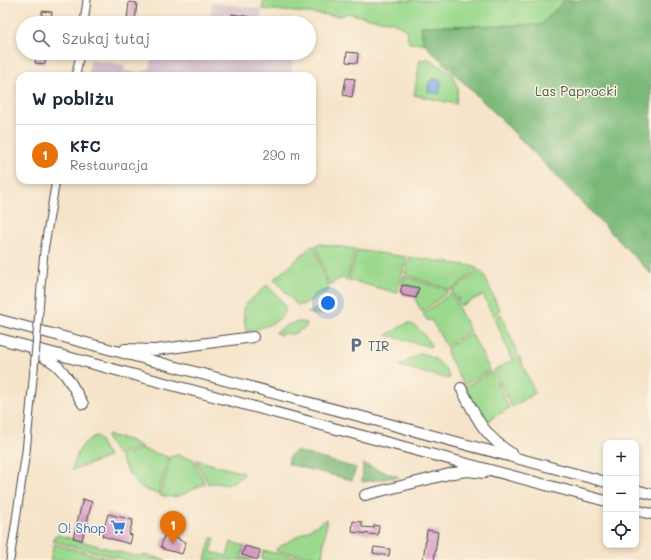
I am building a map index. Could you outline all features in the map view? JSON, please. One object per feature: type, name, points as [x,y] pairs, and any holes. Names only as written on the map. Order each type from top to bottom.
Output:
[{"type":"highway","points":[[0,320],[603,481]]},
{"type":"highway","points":[[105,348],[155,350],[253,338]]},
{"type":"highway","points":[[0,339],[603,500]]},
{"type":"highway","points":[[18,344],[51,361],[66,376],[83,404]]},
{"type":"highway","points":[[461,388],[478,422],[484,430],[497,444],[518,458]]},
{"type":"highway","points":[[365,495],[453,472],[467,472],[519,478]]},
{"type":"highway","points":[[639,491],[651,494]]},
{"type":"highway","points":[[639,511],[651,514]]},
{"type":"street","points":[[85,16],[87,0]]},
{"type":"street","points":[[77,72],[79,60]]},
{"type":"street","points":[[10,560],[26,452],[44,251],[55,184]]},
{"type":"shaded area","points":[[212,3],[262,9],[261,16],[210,16]]},
{"type":"shaded area","points":[[90,60],[125,65],[124,71],[132,72],[88,72]]},
{"type":"shaded area","points":[[151,60],[293,60],[291,72],[143,72],[150,68]]},
{"type":"green space","points":[[264,0],[565,0],[541,25],[422,26],[423,43],[409,43],[406,30],[393,22],[348,13],[340,16],[262,9]]},
{"type":"green space","name":"Las Paprocki","points":[[565,0],[651,0],[651,274],[501,119],[423,43],[421,26],[541,25]]},
{"type":"green space","points":[[429,59],[452,74],[458,88],[456,104],[414,95],[420,60]]},
{"type":"green space","points":[[321,244],[355,249],[347,280],[341,278],[329,285],[316,245]]},
{"type":"green space","points":[[314,246],[329,290],[302,305],[297,305],[274,279]]},
{"type":"green space","points":[[357,250],[407,257],[397,293],[349,280]]},
{"type":"green space","points":[[410,257],[472,266],[478,269],[451,290],[405,274]]},
{"type":"green space","points":[[480,270],[484,275],[500,311],[493,316],[483,295],[460,306],[457,300],[459,298],[456,299],[452,291]]},
{"type":"green space","points":[[404,276],[449,291],[422,312],[416,301],[419,288],[402,284]]},
{"type":"green space","points":[[267,285],[282,301],[285,307],[285,312],[277,321],[246,332],[243,307]]},
{"type":"green space","points":[[451,293],[470,331],[446,346],[432,321],[427,320],[423,314]]},
{"type":"green space","points":[[326,304],[336,304],[336,307],[323,314],[308,313]]},
{"type":"green space","points":[[501,314],[518,354],[511,358],[495,318]]},
{"type":"green space","points":[[299,322],[307,323],[306,327],[293,334],[282,333],[281,335],[276,333],[289,324]]},
{"type":"green space","points":[[408,323],[412,324],[421,331],[431,345],[430,347],[386,335]]},
{"type":"green space","points":[[471,333],[490,370],[464,385],[448,355],[447,348]]},
{"type":"green space","points":[[421,353],[430,356],[439,362],[446,370],[449,379],[399,366]]},
{"type":"green space","points":[[519,356],[535,393],[512,407],[493,371]]},
{"type":"green space","points":[[491,372],[509,408],[486,422],[465,387]]},
{"type":"green space","points":[[108,435],[129,440],[142,447],[117,455],[106,437]]},
{"type":"green space","points":[[96,436],[109,457],[72,470],[80,449],[86,442]]},
{"type":"green space","points":[[142,449],[168,457],[158,494],[138,485],[134,481],[120,457]]},
{"type":"green space","points":[[296,451],[356,468],[352,480],[288,464],[290,455]]},
{"type":"green space","points":[[177,455],[193,459],[205,484],[179,496],[173,497],[160,495],[170,457]]},
{"type":"green space","points":[[196,460],[244,473],[243,476],[228,485],[215,483],[208,484]]},
{"type":"green space","points":[[363,464],[399,477],[362,482]]},
{"type":"green space","points":[[327,519],[322,558],[277,551],[276,549]]},
{"type":"green space","points":[[58,535],[135,556],[146,555],[166,560],[126,560],[53,541],[54,536]]},
{"type":"green space","points":[[211,538],[215,538],[211,552],[227,556],[231,542],[244,546],[241,557],[253,560],[205,560]]},
{"type":"green space","points":[[54,544],[114,560],[50,560]]},
{"type":"green space","points":[[263,551],[319,560],[261,560]]},
{"type":"water","points":[[431,79],[442,81],[439,94],[428,92],[428,84]]},
{"type":"building","points":[[129,2],[137,3],[136,16],[127,16]]},
{"type":"building","points":[[42,11],[52,12],[52,16],[42,16]]},
{"type":"building","points":[[232,14],[245,16],[232,16]]},
{"type":"building","points":[[347,52],[358,53],[357,63],[346,62]]},
{"type":"building","points":[[35,60],[45,60],[45,64],[35,63]]},
{"type":"building","points":[[346,78],[355,79],[352,97],[343,95]]},
{"type":"building","points":[[402,285],[419,288],[416,298],[402,295],[400,292]]},
{"type":"building","points":[[83,499],[92,502],[82,540],[73,538]]},
{"type":"building","name":"O! Shop","points":[[108,514],[133,520],[129,534],[132,535],[130,544],[102,536]]},
{"type":"building","points":[[353,521],[362,522],[362,527],[374,528],[374,525],[379,526],[378,535],[352,532]]},
{"type":"building","points":[[427,530],[438,532],[434,560],[423,560]]},
{"type":"building","points":[[164,536],[179,538],[179,540],[186,542],[182,554],[163,549],[164,548],[161,547]]},
{"type":"building","points":[[245,546],[260,550],[258,560],[242,555]]},
{"type":"building","points":[[374,547],[390,549],[389,556],[373,553]]},
{"type":"place","name":"TIR","points":[[356,345]]},
{"type":"place","name":"O! Shop","points":[[118,527]]},
{"type":"place","name":"KFC","points":[[173,544]]}]
